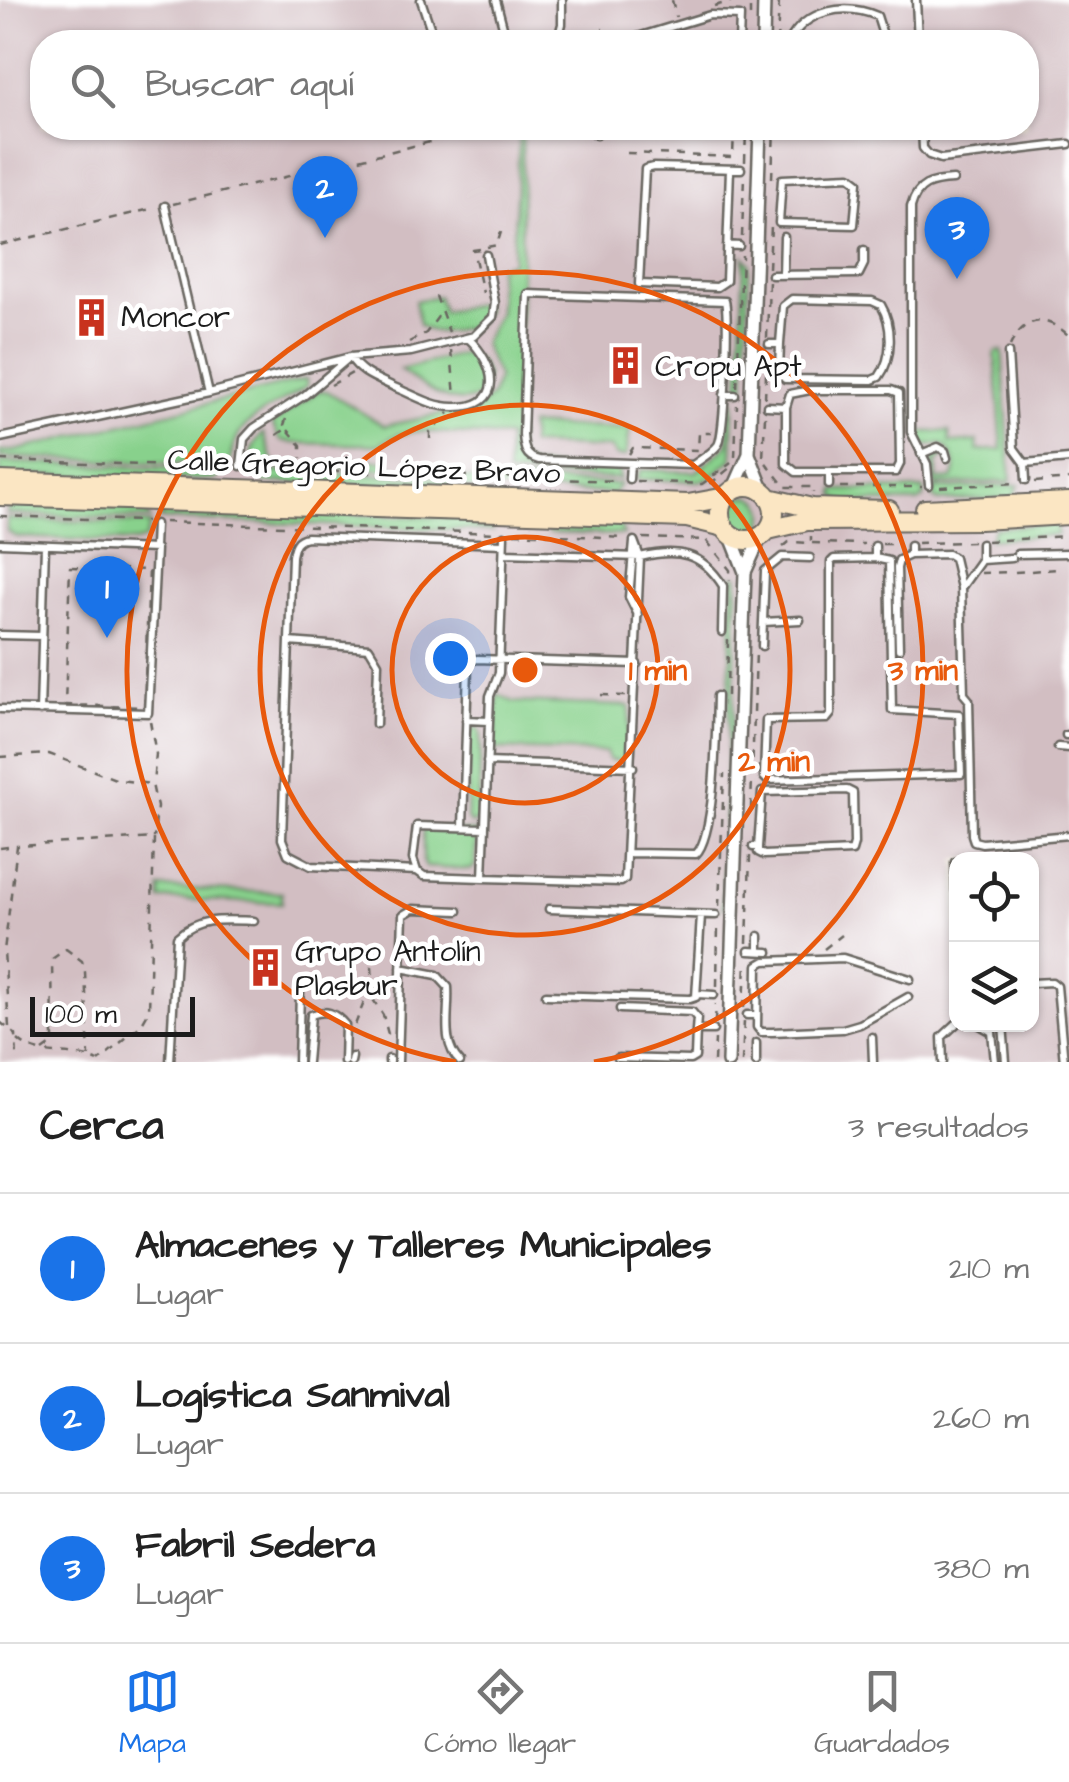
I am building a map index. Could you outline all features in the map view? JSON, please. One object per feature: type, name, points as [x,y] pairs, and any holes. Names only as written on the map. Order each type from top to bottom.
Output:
[{"type":"main road","name":"Calle Gregorio López Bravo","points":[[0,481],[694,504],[729,494]]},
{"type":"main road","points":[[1069,502],[872,510],[795,506],[746,486],[729,494],[720,512],[727,531],[748,540],[807,521],[962,521],[1069,515]]},
{"type":"main road","points":[[764,533],[774,514],[766,495]]},
{"type":"main road","name":"Calle Gregorio López Bravo","points":[[0,496],[687,518],[727,531]]},
{"type":"street","points":[[763,30],[764,0]]},
{"type":"street","points":[[760,140],[749,452],[766,495]]},
{"type":"street","points":[[729,494],[749,452]]},
{"type":"street","points":[[727,531],[745,572]]},
{"type":"street","points":[[728,1062],[745,572],[764,533]]},
{"type":"lane","points":[[421,0],[432,30]]},
{"type":"lane","points":[[496,0],[504,30]]},
{"type":"lane","points":[[560,30],[562,0]]},
{"type":"lane","points":[[916,0],[917,30]]},
{"type":"lane","points":[[798,30],[820,12],[843,10],[877,16],[881,30]]},
{"type":"lane","points":[[661,30],[710,15],[742,13],[740,30]]},
{"type":"lane","points":[[922,140],[922,148],[941,158],[1069,144]]},
{"type":"lane","points":[[730,169],[723,284],[639,284],[646,169],[730,169],[741,169]]},
{"type":"lane","points":[[785,178],[857,179],[854,225],[782,224],[776,206],[785,178]]},
{"type":"lane","points":[[929,485],[926,464],[911,432],[911,207],[922,187],[932,181],[953,180]]},
{"type":"lane","points":[[165,206],[210,393]]},
{"type":"lane","points":[[783,275],[784,237]]},
{"type":"lane","points":[[728,245],[739,246]]},
{"type":"lane","points":[[772,275],[858,274],[864,264],[864,250]]},
{"type":"lane","points":[[0,438],[210,393],[350,357],[411,352],[468,338],[481,332],[493,317],[495,303],[486,255]]},
{"type":"lane","points":[[528,294],[725,301],[724,395],[720,441],[696,463],[540,460],[526,453],[523,435],[528,294]]},
{"type":"lane","points":[[792,299],[872,302],[881,305],[888,316],[887,361],[879,378],[872,380],[785,379],[779,372],[780,344],[783,306],[792,299]]},
{"type":"lane","points":[[350,357],[358,370],[433,404],[474,404],[491,388],[491,369],[468,338]]},
{"type":"lane","points":[[770,344],[780,344]]},
{"type":"lane","points":[[1008,352],[1014,448],[1025,463],[1026,480]]},
{"type":"lane","points":[[241,466],[244,440],[254,428],[305,395],[350,357]]},
{"type":"lane","points":[[892,390],[899,393],[900,464],[896,472],[829,472],[796,472],[786,464],[786,407],[790,394],[892,390]]},
{"type":"lane","points":[[724,395],[734,396]]},
{"type":"lane","points":[[768,406],[786,407]]},
{"type":"lane","points":[[921,454],[938,447],[948,458]]},
{"type":"lane","points":[[629,459],[629,479]]},
{"type":"lane","points":[[1025,463],[1069,460]]},
{"type":"lane","points":[[829,472],[829,486]]},
{"type":"lane","points":[[0,709],[148,713],[155,524]]},
{"type":"lane","points":[[417,870],[311,866],[288,854],[282,831],[292,556],[294,544],[300,538],[504,544],[630,560],[656,553],[697,557],[723,586],[722,632]]},
{"type":"lane","points":[[982,560],[1068,552],[1067,538]]},
{"type":"lane","points":[[484,828],[417,826],[413,859],[417,870],[424,876],[621,882],[628,874],[636,696],[640,557],[634,541],[629,594],[638,615]]},
{"type":"lane","points":[[0,544],[154,547]]},
{"type":"lane","points":[[40,711],[45,544]]},
{"type":"lane","points":[[482,878],[490,690],[497,680],[500,660],[504,544]]},
{"type":"lane","points":[[961,588],[982,560],[981,544]]},
{"type":"lane","points":[[875,546],[875,558]]},
{"type":"lane","points":[[898,649],[899,560],[910,550],[948,554],[954,558],[961,588],[964,694],[970,700],[974,841],[982,844],[1069,835]]},
{"type":"lane","points":[[759,647],[764,573],[787,556],[810,558]]},
{"type":"lane","points":[[875,558],[889,561],[892,710],[959,714],[960,774],[773,782],[764,776],[761,725],[768,720],[830,717],[830,562],[875,558]]},
{"type":"lane","points":[[762,622],[800,620]]},
{"type":"lane","points":[[0,635],[42,636]]},
{"type":"lane","points":[[289,642],[369,648],[378,663],[376,724]]},
{"type":"lane","points":[[463,827],[471,661],[637,664]]},
{"type":"lane","points":[[629,853],[696,854],[702,849],[712,810],[716,696]]},
{"type":"lane","points":[[466,720],[489,721]]},
{"type":"lane","points":[[1058,747],[1069,748]]},
{"type":"lane","points":[[487,762],[633,767]]},
{"type":"lane","points":[[851,790],[855,797],[852,851],[780,855],[760,854],[753,847],[758,792],[851,790]]},
{"type":"lane","points":[[550,909],[716,915]]},
{"type":"lane","points":[[392,1061],[403,915],[407,911],[458,911]]},
{"type":"lane","points":[[698,994],[701,915]]},
{"type":"lane","points":[[170,1062],[177,937],[201,922],[254,921]]},
{"type":"lane","points":[[749,951],[764,952],[759,936]]},
{"type":"lane","points":[[908,997],[860,1024],[843,1029],[761,1032],[757,1027],[758,965],[765,960],[843,958],[910,979]]},
{"type":"lane","points":[[401,968],[438,974],[448,987],[447,1036],[460,1062]]},
{"type":"lane","points":[[1039,983],[1052,982],[1057,986],[1064,1062]]},
{"type":"lane","points":[[298,1062],[300,992]]},
{"type":"lane","points":[[546,995],[690,999],[698,994],[714,994]]},
{"type":"lane","points":[[618,1058],[694,1059],[697,1018],[692,1012],[620,1009]]},
{"type":"lane","points":[[308,1062],[309,1024],[311,1016],[319,1012],[331,1013],[345,1025],[349,1060]]},
{"type":"lane","points":[[746,1015],[757,1015]]},
{"type":"lane","points":[[696,1030],[713,1030]]},
{"type":"lane","points":[[943,1062],[942,1037],[949,1030]]},
{"type":"lane","points":[[992,1032],[995,1062]]},
{"type":"lane","points":[[1004,1032],[1006,1062]]},
{"type":"lane","points":[[872,1038],[873,1062]]},
{"type":"lane","points":[[756,1043],[756,1062]]},
{"type":"path","points":[[672,0],[676,17]]},
{"type":"path","points":[[739,0],[742,13]]},
{"type":"path","points":[[778,30],[779,0]]},
{"type":"path","points":[[598,30],[602,29]]},
{"type":"path","points":[[627,153],[733,156],[734,140]]},
{"type":"path","points":[[0,460],[708,483],[735,460],[746,140]]},
{"type":"path","points":[[772,190],[774,140]]},
{"type":"path","points":[[0,245],[434,142]]},
{"type":"path","points":[[764,446],[771,226]]},
{"type":"path","points":[[486,305],[472,250],[497,245],[500,232]]},
{"type":"path","points":[[436,296],[449,336],[460,332]]},
{"type":"path","points":[[1008,352],[1019,331],[1038,320],[1048,321],[1069,336]]},
{"type":"path","points":[[430,439],[430,432],[448,417],[457,393],[450,343]]},
{"type":"path","points":[[287,428],[301,445],[301,458]]},
{"type":"path","points":[[629,459],[633,448],[698,450],[699,433],[716,432]]},
{"type":"path","points":[[694,504],[695,486],[708,486],[737,461],[738,449],[749,452]]},
{"type":"path","points":[[829,486],[924,487],[1069,480]]},
{"type":"path","points":[[0,516],[706,540],[730,570],[730,589]]},
{"type":"path","points":[[811,543],[1067,538]]},
{"type":"path","points":[[1023,562],[1024,571]]},
{"type":"path","points":[[70,567],[149,570],[144,707],[66,705],[70,567]]},
{"type":"path","points":[[1015,572],[1059,569]]},
{"type":"path","points":[[726,712],[728,640]]},
{"type":"path","points":[[751,808],[759,647]]},
{"type":"path","points":[[601,695],[636,696]]},
{"type":"path","points":[[0,1022],[26,1048],[89,1056],[99,1062],[141,1025],[149,1010],[157,806],[152,784],[156,754],[148,713]]},
{"type":"path","points":[[0,757],[49,754],[118,780],[152,784]]},
{"type":"path","points":[[714,1062],[724,768]]},
{"type":"path","points":[[0,848],[154,838]]},
{"type":"path","points":[[9,1027],[2,951],[17,846]]},
{"type":"path","points":[[742,1062],[753,847]]},
{"type":"path","points":[[822,950],[842,934]]},
{"type":"path","points":[[42,1051],[53,1038],[52,959],[66,949],[82,961],[85,972],[89,1056]]},
{"type":"path","points":[[371,950],[374,1001],[388,1028],[392,1061]]},
{"type":"path","points":[[352,1030],[371,985]]},
{"type":"path","points":[[18,1040],[18,1062]]},
{"type":"shaded area","points":[[0,0],[1069,0],[1069,1062],[0,1062]]},
{"type":"green space","points":[[519,140],[523,140],[518,457],[533,466],[615,469],[620,479],[507,474],[508,437],[418,431],[397,435],[378,445],[280,440],[272,424],[318,391],[327,391],[384,426],[480,406],[492,396],[498,377],[483,344],[499,312],[498,266],[512,262]]},
{"type":"green space","points":[[744,256],[749,263],[745,387],[739,391]]},
{"type":"green space","points":[[438,296],[443,312],[484,302],[486,311],[475,326],[433,331],[419,325],[415,301]]},
{"type":"green space","points":[[1002,351],[1011,481],[934,485],[932,454],[938,451],[943,457],[937,462],[937,480],[952,479],[955,464],[941,444],[925,446],[921,441],[916,425],[917,401],[921,432],[949,431],[950,443],[977,441],[978,451],[1002,449],[995,352]]},
{"type":"green space","points":[[464,353],[480,361],[487,376],[479,396],[470,400],[438,395],[400,370]]},
{"type":"green space","points":[[306,379],[307,386],[247,425],[233,448],[230,465],[0,457],[0,451],[14,451]]},
{"type":"green space","points":[[734,400],[732,459],[710,478],[636,479],[641,470],[696,472],[728,445],[729,405]]},
{"type":"green space","points":[[529,425],[630,429],[626,456],[616,456],[611,448],[531,445]]},
{"type":"green space","points":[[263,433],[274,464],[346,466],[348,460],[387,461],[397,470],[251,466],[253,448]]},
{"type":"green space","points":[[0,462],[227,470],[215,480],[0,474]]},
{"type":"green space","points":[[253,471],[620,484],[614,493],[264,482]]},
{"type":"green space","points":[[1019,485],[1013,498],[934,498],[934,489]]},
{"type":"green space","points":[[924,489],[924,498],[918,502],[844,502],[835,496],[835,490]]},
{"type":"green space","points":[[747,496],[759,502],[765,514],[759,526],[747,532],[735,526],[729,514],[735,502]]},
{"type":"green space","points":[[12,503],[144,507],[150,519],[7,514]]},
{"type":"green space","points":[[165,509],[492,519],[493,531],[160,519]]},
{"type":"green space","points":[[7,519],[150,524],[145,539],[136,542],[16,537],[8,532]]},
{"type":"green space","points":[[548,521],[619,524],[624,535],[548,533]]},
{"type":"green space","points":[[1052,524],[1058,535],[990,539],[994,528]]},
{"type":"green space","points":[[733,576],[738,576],[727,903],[722,909]]},
{"type":"green space","points":[[498,694],[514,702],[630,706],[627,761],[609,760],[606,752],[494,749]]},
{"type":"green space","points":[[478,727],[478,821],[471,824],[467,820],[470,730]]},
{"type":"green space","points":[[423,828],[477,832],[475,865],[471,870],[426,867]]},
{"type":"green space","points":[[160,888],[282,893],[282,903],[160,899]]},
{"type":"place","name":"Logística Sanmival","points":[[325,238]]},
{"type":"place","name":"Fabril Sedera","points":[[957,279]]},
{"type":"place","name":"Moncor","points":[[91,317]]},
{"type":"place","name":"Cropu Apt","points":[[625,366]]},
{"type":"place","name":"Almacenes y Talleres Municipales","points":[[107,638]]},
{"type":"place","name":"Grupo Antolín Plasbur","points":[[265,968]]}]
